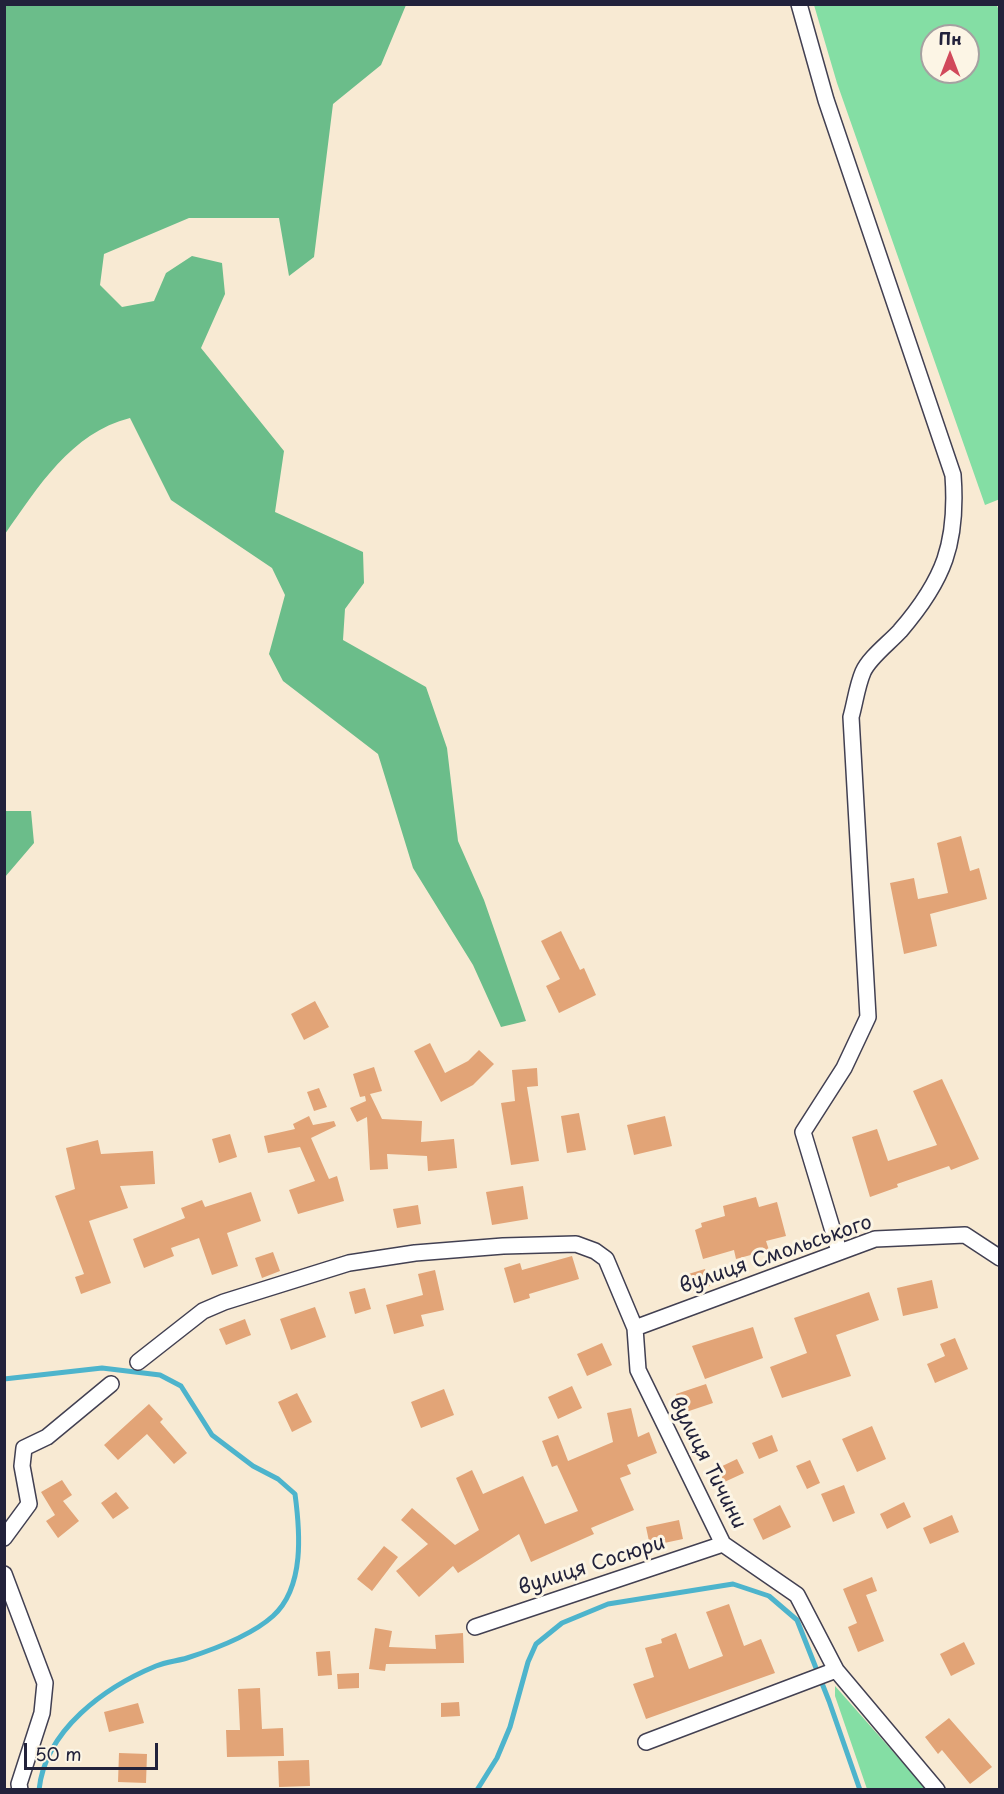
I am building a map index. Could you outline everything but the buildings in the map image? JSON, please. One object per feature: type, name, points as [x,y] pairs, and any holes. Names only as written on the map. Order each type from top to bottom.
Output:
[{"type":"street","points":[[799,4],[826,100],[954,475],[956,507],[951,543],[940,575],[902,628],[863,671],[851,717],[868,1017],[844,1068],[803,1132],[839,1251]]},
{"type":"street","name":"вулиця Смольського","points":[[635,1328],[875,1239],[965,1235],[999,1258]]},
{"type":"street","name":"вулиця Тичини","points":[[138,1362],[202,1311],[348,1263],[415,1253],[503,1246],[576,1244],[595,1251],[606,1259],[635,1328],[638,1370],[723,1544],[797,1595],[832,1672],[937,1790]]},
{"type":"street","points":[[4,1538],[29,1504],[22,1466],[24,1448],[47,1437],[111,1383]]},
{"type":"street","name":"вулиця Сосюри","points":[[475,1627],[723,1544]]},
{"type":"street","points":[[4,1574],[45,1683],[42,1713],[19,1784],[20,1790]]},
{"type":"street","points":[[646,1742],[832,1672]]},
{"type":"green space","points":[[5,4],[406,5],[381,65],[333,104],[314,257],[289,276],[279,218],[189,218],[104,254],[100,285],[122,307],[154,301],[166,273],[192,256],[222,263],[225,294],[201,348],[284,451],[275,512],[363,552],[364,583],[345,609],[343,640],[426,687],[447,748],[458,841],[484,900],[526,1021],[501,1027],[473,965],[413,868],[378,754],[283,681],[269,654],[285,595],[272,568],[171,500],[130,418],[109,425],[73,449],[43,481],[5,534]]},
{"type":"green space","points":[[996,4],[1000,12],[1000,499],[985,505],[837,83],[814,5]]},
{"type":"green space","points":[[5,811],[31,811],[34,843],[5,877]]},
{"type":"green space","points":[[835,1686],[926,1789],[867,1789],[835,1696]]},
{"type":"waterway","points":[[4,1379],[102,1368],[160,1375],[181,1386],[212,1435],[253,1466],[278,1479],[295,1494],[298,1525],[298,1558],[291,1590],[273,1616],[233,1641],[187,1658],[156,1666],[117,1686],[98,1699],[65,1730],[53,1748],[44,1768],[39,1790]]},
{"type":"waterway","points":[[477,1790],[497,1758],[510,1727],[528,1662],[536,1644],[562,1623],[608,1604],[733,1584],[769,1596],[797,1620],[829,1701],[860,1790]]}]
